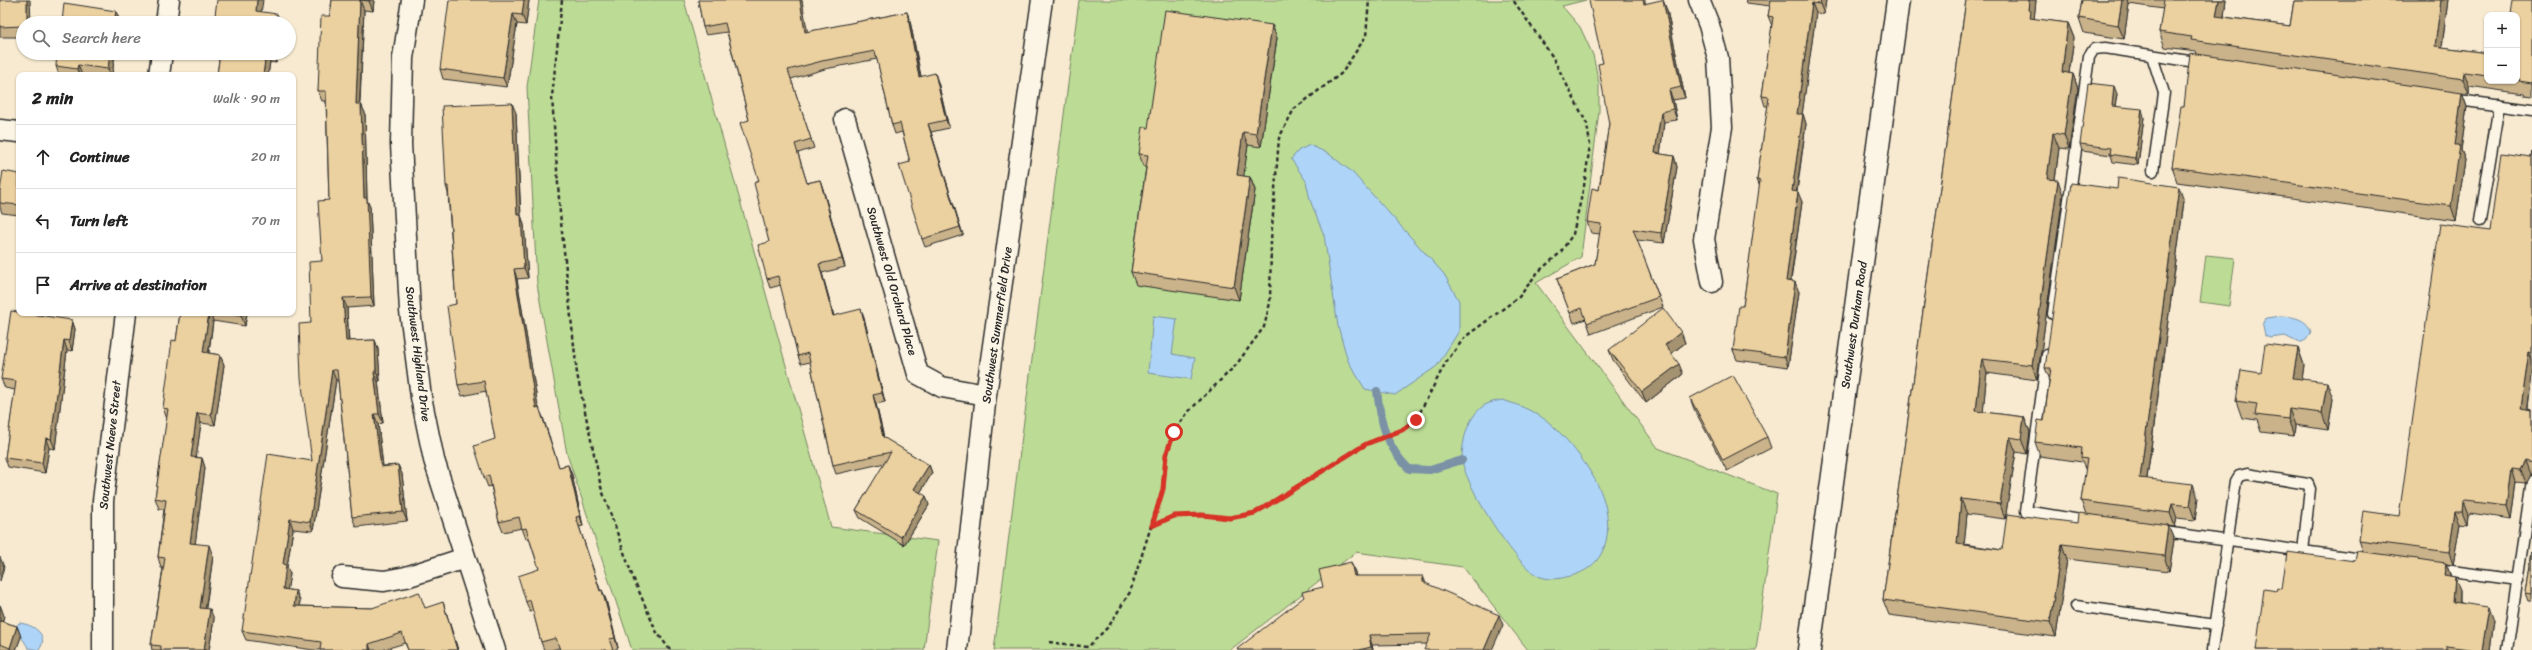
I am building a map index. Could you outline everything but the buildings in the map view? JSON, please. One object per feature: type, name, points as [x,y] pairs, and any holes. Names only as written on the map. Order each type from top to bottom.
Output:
[{"type":"main road","name":"Southwest Durham Road","points":[[1809,650],[1898,0]]},
{"type":"street","points":[[167,16],[169,0]]},
{"type":"street","name":"Southwest Highland Drive","points":[[412,0],[403,58],[401,144],[410,310],[421,397],[434,460],[495,650]]},
{"type":"street","name":"Southwest Summerfield Drive","points":[[957,650],[986,395],[1042,0]]},
{"type":"street","points":[[1699,0],[1709,25],[1718,58],[1722,127],[1704,239],[1712,282]]},
{"type":"street","points":[[159,72],[161,60]]},
{"type":"street","name":"Southwest Old Orchard Place","points":[[845,119],[918,374],[942,387],[986,395]]},
{"type":"street","points":[[0,130],[16,132]]},
{"type":"street","name":"Southwest Naeve Street","points":[[104,650],[103,501],[126,316]]},
{"type":"street","points":[[342,578],[384,581],[406,577],[465,558]]},
{"type":"lane","points":[[2051,324],[2088,57],[2094,49],[2105,48],[2213,65]]},
{"type":"lane","points":[[2152,56],[2164,93],[2153,171]]},
{"type":"lane","points":[[2444,98],[2532,110]]},
{"type":"lane","points":[[2480,221],[2499,105]]},
{"type":"lane","points":[[2048,347],[2026,511],[2102,524]]},
{"type":"lane","points":[[2212,650],[2236,481],[2239,476],[2247,474],[2302,481],[2308,484],[2310,489],[2303,551]]},
{"type":"lane","points":[[2507,650],[2532,480]]},
{"type":"lane","points":[[2149,530],[2380,562]]},
{"type":"lane","points":[[2425,568],[2518,580]]},
{"type":"lane","points":[[2076,606],[2216,624]]},
{"type":"path","points":[[562,0],[552,98],[560,213],[577,374],[601,487],[632,575],[656,631],[670,650]]},
{"type":"path","points":[[1048,642],[1088,647],[1110,626],[1130,592],[1152,526],[1163,489],[1166,455],[1174,432],[1188,412],[1236,365],[1264,327],[1270,303],[1271,240],[1279,138],[1294,109],[1342,73],[1366,36],[1369,0]]},
{"type":"path","points":[[1152,526],[1174,516],[1202,515],[1230,518],[1255,513],[1366,444],[1402,430],[1416,420],[1446,362],[1465,337],[1519,297],[1538,272],[1560,253],[1573,234],[1584,186],[1590,145],[1587,124],[1552,56],[1513,0]]},
{"type":"green space","points":[[539,0],[684,0],[831,527],[938,541],[924,650],[632,650],[567,454],[537,284],[527,87]]},
{"type":"green space","points":[[1079,0],[1586,0],[1562,6],[1580,27],[1593,55],[1599,83],[1599,111],[1581,257],[1536,283],[1658,448],[1777,494],[1756,650],[1528,650],[1463,567],[1356,552],[1230,650],[994,650]]},
{"type":"green space","points":[[2206,255],[2235,258],[2229,306],[2200,302]]},
{"type":"water","points":[[1310,145],[1329,154],[1352,172],[1444,274],[1459,301],[1459,331],[1437,366],[1395,395],[1365,389],[1348,361],[1338,326],[1324,235],[1310,200],[1306,181],[1291,159],[1299,150]]},
{"type":"water","points":[[1153,316],[1177,319],[1172,354],[1195,358],[1191,379],[1148,373]]},
{"type":"water","points":[[2280,316],[2299,319],[2307,324],[2311,333],[2306,340],[2299,343],[2285,336],[2270,338],[2265,336],[2263,327],[2266,318]]},
{"type":"water","points":[[1502,400],[1529,410],[1542,417],[1553,426],[1580,457],[1594,478],[1600,491],[1605,505],[1607,519],[1607,534],[1604,547],[1598,559],[1588,568],[1574,575],[1549,579],[1541,577],[1531,571],[1506,543],[1493,524],[1481,505],[1465,470],[1462,452],[1470,422],[1479,409],[1491,402]]},
{"type":"water","points":[[19,623],[34,628],[41,635],[42,645],[39,650],[28,648],[17,629],[16,626]]},
{"type":"waterway","points":[[1377,391],[1380,413],[1389,442],[1394,451],[1409,469],[1430,470],[1462,460]]},
{"type":"route","points":[[1174,432],[1166,455],[1163,489],[1152,526],[1174,516],[1202,515],[1230,518],[1255,513],[1305,480],[1366,444],[1402,430],[1416,420]]}]
